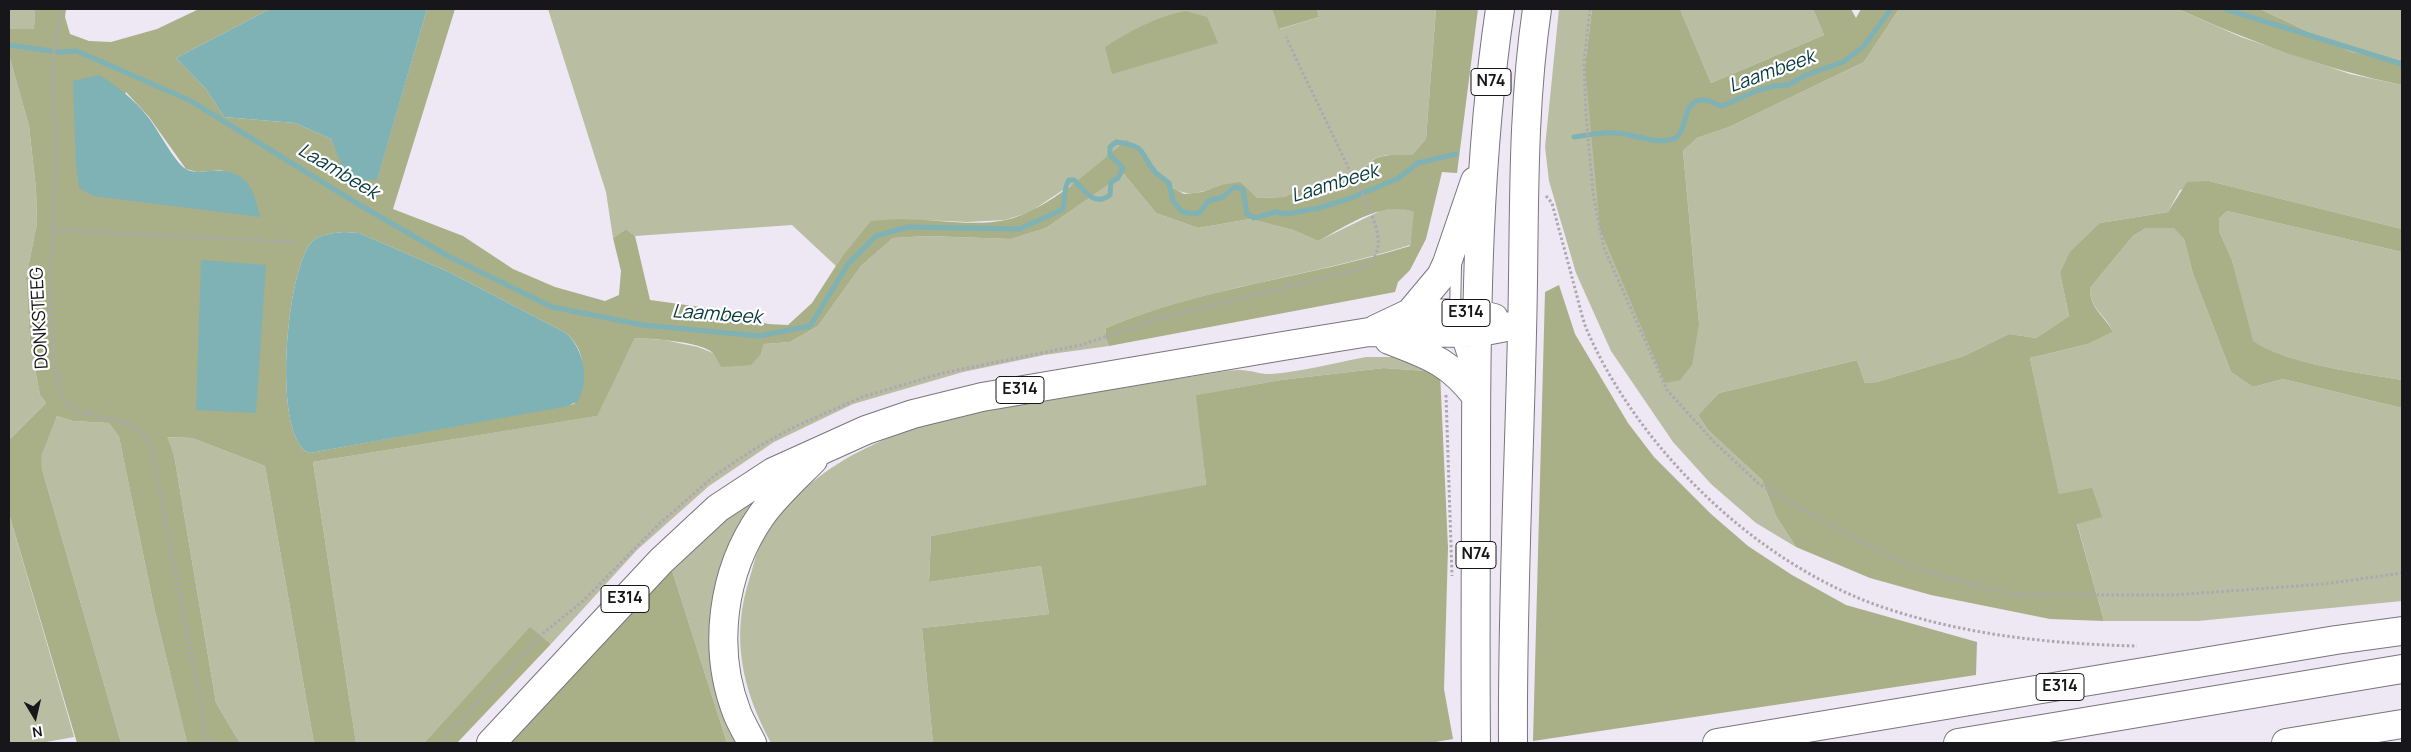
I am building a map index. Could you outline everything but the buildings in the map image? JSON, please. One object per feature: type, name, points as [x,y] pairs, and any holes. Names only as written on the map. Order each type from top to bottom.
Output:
[{"type":"highway","name":"N74","points":[[1476,743],[1476,396],[1466,323],[1493,55],[1500,9]]},
{"type":"highway","name":"N74","points":[[1512,743],[1522,324],[1523,185],[1528,70],[1537,9]]},
{"type":"highway","name":"N74","points":[[1456,236],[1484,156]]},
{"type":"highway","name":"E314","points":[[1369,332],[1410,313],[1440,276],[1447,263],[1456,236]]},
{"type":"highway","name":"E314","points":[[1410,313],[1466,323]]},
{"type":"highway","name":"E314","points":[[491,743],[661,560],[718,508],[773,472],[866,430],[913,414],[982,397],[1369,332],[1466,323],[1522,324]]},
{"type":"highway","name":"E314","points":[[1369,332],[1426,353],[1454,371],[1476,396]]},
{"type":"highway","name":"E314","points":[[752,743],[737,713],[726,673],[724,633],[726,604],[733,575],[740,553],[762,516],[823,450]]},
{"type":"highway","name":"E314","points":[[1717,743],[2336,640],[2402,631]]},
{"type":"highway","name":"E314","points":[[1958,743],[2402,669]]},
{"type":"highway","points":[[2286,743],[2402,724]]},
{"type":"lane","name":"N74","points":[[1456,236],[1466,323]]},
{"type":"path","name":"DONKSTEEG","points":[[61,9],[53,69],[56,140],[50,311],[59,388],[64,401],[70,408],[132,426],[144,436],[151,446],[208,743]]},
{"type":"path","points":[[1590,9],[1584,63],[1588,135],[1593,193],[1604,248],[1667,390],[1736,464],[1759,484],[1827,523],[1912,567],[1992,590],[2021,594],[2175,595],[2324,584],[2402,574]]},
{"type":"path","points":[[1286,37],[1362,196]]},
{"type":"path","points":[[1523,185],[1547,197],[1552,203],[1585,325],[1604,363],[1635,414],[1652,438],[1696,487],[1715,506],[1747,531],[1797,565],[1854,596],[1901,612],[2005,638],[2088,645],[2137,646]]},
{"type":"path","points":[[52,230],[297,242]]},
{"type":"green space","points":[[9,9],[35,9],[34,30],[9,29]]},
{"type":"green space","points":[[35,9],[66,9],[65,17],[70,34],[89,41],[111,42],[157,29],[199,9],[270,9],[176,58],[206,89],[224,117],[295,123],[331,139],[343,166],[345,180],[377,179],[427,9],[455,9],[393,209],[463,236],[513,269],[555,287],[605,301],[619,295],[621,271],[613,238],[626,229],[635,236],[650,300],[730,311],[768,324],[788,325],[812,303],[841,258],[871,221],[915,219],[981,223],[1006,220],[1022,215],[1070,186],[1127,140],[1173,188],[1184,194],[1202,192],[1221,185],[1240,182],[1257,198],[1284,197],[1307,186],[1336,181],[1354,182],[1367,166],[1377,158],[1391,155],[1412,155],[1426,139],[1436,9],[1478,9],[1457,173],[1442,172],[1426,239],[1410,270],[1398,282],[1395,292],[1109,346],[1105,336],[1106,328],[1143,314],[1218,292],[1372,257],[1410,246],[1414,212],[1402,209],[1389,209],[1377,212],[1364,216],[1318,241],[1293,230],[1250,219],[1198,228],[1156,213],[1124,174],[1046,228],[1011,239],[927,236],[893,238],[861,266],[818,326],[790,342],[764,344],[761,354],[751,365],[721,367],[713,353],[707,349],[676,341],[635,338],[597,416],[313,462],[356,743],[314,743],[265,466],[192,438],[167,437],[174,455],[216,703],[240,743],[187,743],[154,607],[119,437],[109,423],[73,421],[57,416],[41,456],[42,469],[121,743],[77,743],[9,514],[9,440],[46,403],[40,395],[30,342],[26,278],[37,223],[36,189],[29,126],[9,55],[9,29],[34,29]],"holes":[[[126,92],[149,117],[186,169],[197,172],[225,170],[80,188]],[[331,233],[359,233],[449,272],[566,333],[574,342],[582,358],[582,376],[574,404],[310,453],[298,442],[290,419],[287,388],[287,353],[295,284],[303,258],[312,242]]]},
{"type":"green space","points":[[548,9],[1272,9],[1280,29],[1319,17],[1317,9],[1436,9],[1426,139],[1412,155],[1377,157],[1367,165],[1354,182],[1336,181],[1307,186],[1284,197],[1257,198],[1221,185],[1195,193],[1185,193],[1170,186],[1146,159],[1069,186],[1030,212],[1005,220],[967,222],[900,219],[841,258],[836,266],[792,225],[635,236],[626,229],[613,238],[606,192]]},
{"type":"green space","points":[[1272,9],[1317,9],[1319,17],[1279,29]]},
{"type":"green space","points":[[1559,9],[1592,9],[1585,67],[1699,323],[1683,151],[1697,138],[1729,127],[1864,62],[1899,9],[2178,9],[2241,37],[2350,74],[2402,85],[2402,229],[2209,181],[2180,190],[2168,212],[2100,223],[2060,273],[2069,316],[2036,338],[2009,334],[1964,356],[1877,382],[1865,383],[1857,360],[1719,393],[1698,415],[1708,430],[1762,480],[1776,516],[1796,547],[1756,523],[1711,484],[1673,442],[1611,351],[1576,273],[1549,181],[1545,147]]},
{"type":"green space","points":[[1592,9],[1680,9],[1711,83],[1824,35],[1813,9],[1851,9],[1856,18],[1861,9],[1899,9],[1864,62],[1729,127],[1697,138],[1683,151],[1699,323],[1692,365],[1680,380],[1665,383],[1600,229],[1585,67]]},
{"type":"green space","points":[[1680,9],[1813,9],[1824,35],[1711,83]]},
{"type":"green space","points":[[2178,9],[2260,9],[2351,52],[2402,60],[2402,85],[2316,63],[2233,33]]},
{"type":"green space","points":[[2260,9],[2402,9],[2402,60],[2351,52]]},
{"type":"green space","points":[[1186,11],[1207,17],[1218,43],[1112,74],[1105,47],[1144,25]]},
{"type":"green space","points":[[9,55],[29,126],[36,189],[37,223],[26,278],[30,342],[40,395],[46,403],[9,440]]},
{"type":"green space","points":[[1124,174],[1156,213],[1198,228],[1250,219],[1293,230],[1318,241],[1382,210],[1399,208],[1415,212],[1410,245],[1334,266],[1219,292],[1143,314],[1106,328],[1105,336],[1109,346],[1044,355],[963,372],[853,404],[774,442],[709,486],[637,550],[551,644],[530,628],[424,743],[356,743],[313,462],[596,416],[635,338],[664,340],[698,347],[713,353],[761,354],[764,344],[790,342],[818,326],[861,266],[893,238],[927,236],[1011,239],[1046,228]]},
{"type":"green space","points":[[2209,181],[2402,229],[2402,252],[2227,211],[2219,219],[2219,231],[2232,260],[2253,341],[2284,356],[2304,362],[2402,380],[2402,408],[2283,379],[2253,387],[2231,372],[2193,274],[2184,239],[2174,228],[2146,228],[2133,236],[2090,288],[2092,301],[2113,332],[2088,344],[2030,358],[2059,494],[2092,488],[2102,517],[2077,524],[2104,621],[2050,619],[1931,595],[1870,578],[1796,547],[1776,516],[1762,480],[1708,430],[1698,415],[1719,393],[1857,360],[1865,383],[1877,382],[1964,356],[2009,334],[2036,338],[2069,316],[2060,273],[2070,252],[2100,223],[2168,212],[2187,182]]},
{"type":"green space","points":[[2227,211],[2402,252],[2402,380],[2304,362],[2284,356],[2252,341],[2232,260],[2219,231],[2219,219]]},
{"type":"green space","points":[[2174,227],[2184,239],[2193,274],[2231,372],[2253,387],[2283,379],[2402,408],[2402,601],[2198,621],[2104,621],[2077,523],[2101,517],[2059,495],[2030,358],[2088,344],[2113,332],[2092,301],[2090,288],[2133,236],[2146,228]]},
{"type":"green space","points":[[1559,285],[1575,334],[1628,423],[1654,457],[1711,514],[1748,546],[1792,575],[1846,605],[1977,642],[1976,675],[1533,741],[1545,292]]},
{"type":"green space","points":[[1366,357],[1398,357],[1440,372],[1384,368],[1281,380],[1197,395],[1206,486],[931,536],[929,582],[1041,566],[1049,614],[922,628],[933,743],[771,743],[753,703],[746,683],[742,662],[740,642],[744,599],[759,548],[774,523],[792,501],[836,465],[861,450],[888,438],[915,428],[972,413],[1223,371],[1241,370],[1272,374]]},
{"type":"green space","points":[[1384,368],[1440,372],[1448,548],[1444,689],[1453,739],[1430,743],[933,743],[922,628],[1049,614],[1041,566],[929,582],[931,536],[1206,485],[1196,395],[1281,380]]},
{"type":"green space","points":[[57,416],[73,421],[109,423],[119,437],[154,607],[187,743],[121,743],[42,469],[40,456]]},
{"type":"green space","points":[[166,437],[192,438],[265,466],[314,743],[240,743],[216,703],[174,455]]},
{"type":"green space","points":[[775,480],[722,576],[741,743],[727,743],[670,564]]},
{"type":"green space","points":[[9,514],[74,737],[41,743],[9,743]]},
{"type":"green space","points":[[670,564],[727,743],[498,743]]},
{"type":"green space","points":[[530,627],[551,644],[457,743],[424,743]]},
{"type":"water","points":[[270,9],[427,9],[377,180],[345,180],[342,166],[331,139],[295,123],[224,117],[206,89],[176,58]]},
{"type":"water","points":[[99,75],[113,84],[143,111],[176,160],[186,169],[195,172],[222,171],[232,173],[246,181],[251,188],[260,217],[93,196],[79,188],[76,165],[73,81]]},
{"type":"water","points":[[331,233],[359,233],[449,272],[566,333],[577,347],[583,365],[584,384],[578,401],[568,406],[310,453],[298,442],[290,419],[287,388],[287,353],[295,284],[303,258],[312,242]]},
{"type":"water","points":[[201,260],[266,265],[256,413],[196,410]]},
{"type":"waterway","name":"Laambeek","points":[[1574,137],[1611,133],[1660,141],[1673,139],[1678,136],[1691,105],[1696,101],[1706,100],[1722,106],[1756,91],[1774,86],[1788,85],[1806,75],[1843,62],[1863,47],[1891,9]]},
{"type":"waterway","name":"Laambeek","points":[[2225,9],[2402,64]]},
{"type":"waterway","name":"Laambeek","points":[[9,45],[50,51]]},
{"type":"waterway","name":"Laambeek","points":[[57,52],[77,51],[191,101],[358,204],[448,256],[552,307],[643,325],[759,336],[810,326],[848,264],[876,236],[908,227],[1019,229],[1062,210],[1069,180],[1074,180],[1085,192],[1094,198],[1104,198],[1110,195],[1111,182],[1118,178],[1123,168],[1110,155],[1110,147],[1116,142],[1134,146],[1142,152],[1156,173],[1169,183],[1173,201],[1182,212],[1196,214],[1201,211],[1208,201],[1223,197],[1234,187],[1243,189],[1247,214],[1254,218],[1276,212],[1286,214],[1319,208],[1351,198],[1397,179],[1418,163],[1456,154]]}]
